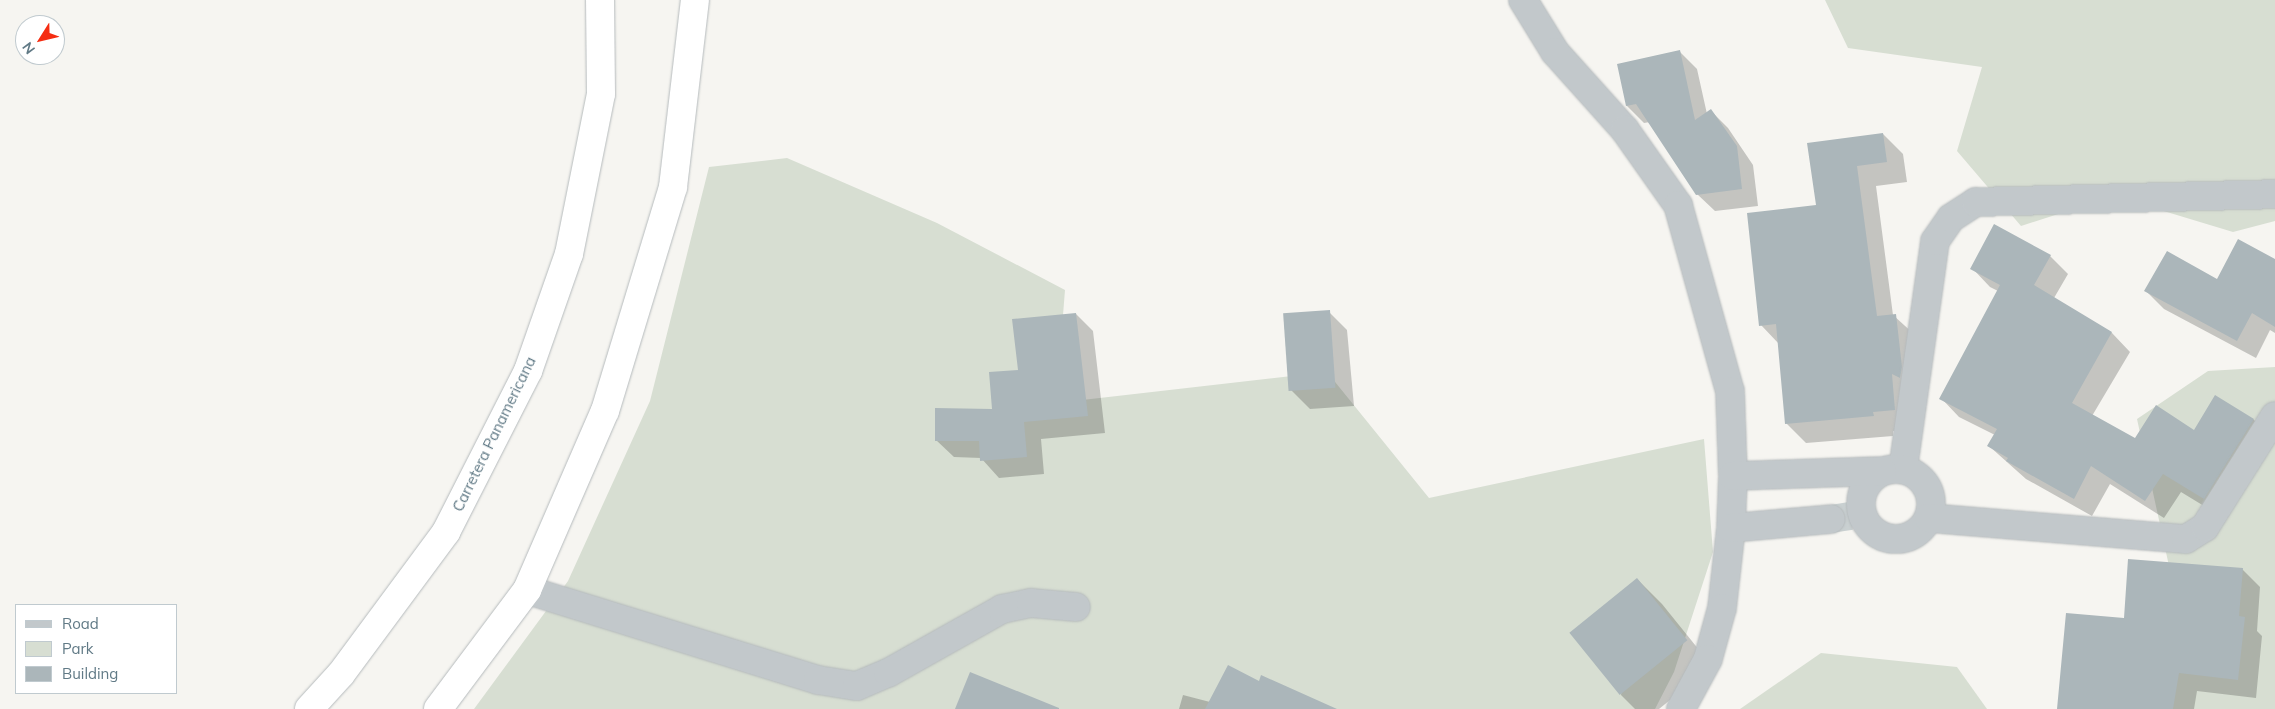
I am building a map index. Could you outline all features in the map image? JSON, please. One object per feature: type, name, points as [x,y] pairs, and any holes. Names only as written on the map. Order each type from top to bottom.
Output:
[{"type":"highway","name":"Carretera Panamericana","points":[[309,709],[341,674],[446,532],[528,371],[569,254],[599,103],[600,0]]},
{"type":"highway","points":[[438,709],[527,590],[605,411],[673,187],[695,0]]},
{"type":"street","points":[[1523,0],[1555,52],[1625,130],[1678,205],[1730,391],[1733,476],[1731,528],[1720,617],[1708,659],[1681,709]]},
{"type":"street","points":[[1893,470],[1935,241],[1951,218],[1976,202],[2275,194]]},
{"type":"street","points":[[1929,518],[2186,540],[2205,526],[2275,416]]},
{"type":"street","points":[[1731,528],[1848,517],[1875,532],[1895,539],[1915,534],[1929,518],[1931,497],[1922,479],[1893,470],[1733,476]]},
{"type":"street","points":[[1848,517],[1868,482],[1893,470]]},
{"type":"street","points":[[527,590],[818,680],[857,686],[888,673],[1002,610],[1032,603],[1076,607]]},
{"type":"green space","points":[[1825,0],[2275,0],[2275,221],[2233,232],[2114,196],[2021,226],[1957,151],[1982,67],[1848,48]]},
{"type":"green space","points":[[787,158],[937,223],[1065,290],[1056,403],[1327,372],[1429,498],[1704,439],[1713,552],[1674,672],[1655,709],[474,709],[568,581],[650,401],[709,167]]},
{"type":"green space","points":[[2275,367],[2275,709],[2154,709],[2174,589],[2137,419],[2208,371]]},
{"type":"green space","points":[[1821,653],[1957,667],[1987,709],[1740,709]]},
{"type":"building","points":[[1680,50],[1695,120],[1711,109],[1737,146],[1742,189],[1696,195],[1636,104],[1626,106],[1617,64]]},
{"type":"building","points":[[1883,133],[1887,162],[1857,166],[1877,316],[1896,314],[1902,367],[1900,378],[1892,374],[1895,410],[1873,412],[1874,416],[1785,424],[1776,324],[1759,326],[1747,213],[1816,205],[1807,143]]},
{"type":"building","points":[[1994,224],[2051,255],[2034,285],[2112,332],[2072,403],[2135,438],[2156,405],[2194,430],[2215,395],[2254,419],[2204,499],[2163,474],[2145,501],[2091,466],[2074,499],[2006,461],[2008,458],[1987,446],[1997,429],[1939,399],[2000,285],[1970,269]]},
{"type":"building","points":[[2238,239],[2275,259],[2275,327],[2252,313],[2237,341],[2144,291],[2167,251],[2217,279]]},
{"type":"building","points":[[1330,310],[1335,388],[1289,391],[1283,313]]},
{"type":"building","points":[[1076,313],[1088,416],[1024,422],[1027,457],[980,461],[979,441],[935,441],[935,408],[992,409],[989,372],[1018,370],[1012,319]]},
{"type":"building","points":[[2128,559],[2243,568],[2239,616],[2245,617],[2238,680],[2179,673],[2173,709],[2057,709],[2066,613],[2124,618]]},
{"type":"building","points":[[1637,578],[1687,640],[1620,695],[1569,633]]},
{"type":"building","points":[[1228,665],[1259,681],[1261,675],[1337,709],[1205,709]]},
{"type":"building","points":[[970,672],[1059,708],[1059,709],[955,709]]},
{"type":"tunnel","points":[[1831,519],[1851,516]]}]
